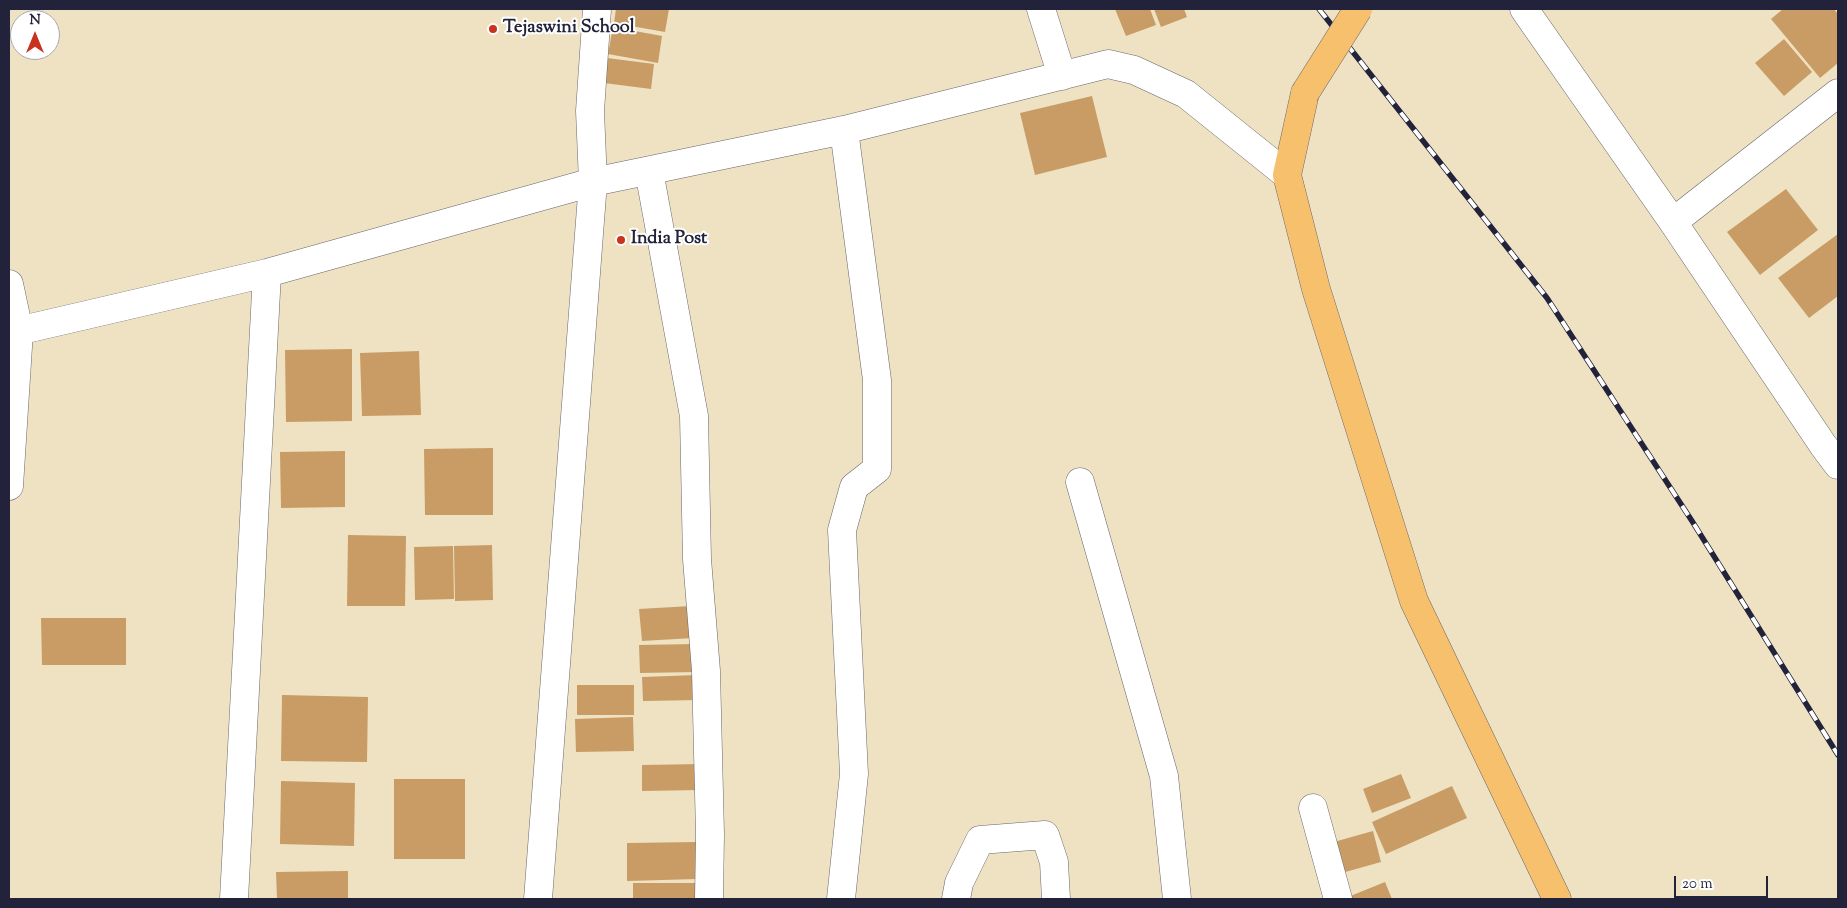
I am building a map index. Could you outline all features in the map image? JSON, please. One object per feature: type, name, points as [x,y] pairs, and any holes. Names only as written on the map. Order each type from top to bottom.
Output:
[{"type":"main road","points":[[1358,9],[1305,92],[1286,175],[1316,288],[1414,600],[1557,899]]},
{"type":"street","points":[[538,899],[593,182],[590,111],[597,9]]},
{"type":"street","points":[[1042,9],[1062,76]]},
{"type":"street","points":[[1524,9],[1673,222],[1817,437],[1838,465]]},
{"type":"street","points":[[14,332],[267,274],[593,182],[844,130],[1108,64],[1134,70],[1186,94],[1286,175]]},
{"type":"street","points":[[1673,222],[1838,93]]},
{"type":"street","points":[[841,899],[854,774],[842,530],[854,487],[876,470],[876,380],[844,130]]},
{"type":"street","points":[[649,170],[694,416],[697,559],[706,671],[710,834],[708,899]]},
{"type":"street","points":[[234,899],[267,274]]},
{"type":"street","points":[[9,284],[14,332],[9,486]]},
{"type":"street","points":[[1080,482],[1164,776],[1177,899]]},
{"type":"street","points":[[1313,808],[1338,899]]},
{"type":"street","points":[[956,899],[959,883],[980,840],[1045,835],[1054,862],[1056,899]]},
{"type":"building","points":[[616,9],[669,9],[665,32],[614,23]]},
{"type":"building","points":[[1115,9],[1150,9],[1156,25],[1126,36]]},
{"type":"building","points":[[1154,9],[1184,9],[1187,17],[1161,27]]},
{"type":"building","points":[[1783,9],[1834,9],[1838,14],[1838,63],[1820,78],[1771,19]]},
{"type":"building","points":[[613,27],[662,36],[658,63],[608,54]]},
{"type":"building","points":[[1784,39],[1812,72],[1784,96],[1755,63]]},
{"type":"building","points":[[607,58],[654,64],[651,89],[604,83]]},
{"type":"building","points":[[1092,96],[1107,157],[1035,175],[1020,113]]},
{"type":"building","points":[[1786,189],[1818,230],[1760,275],[1727,232]]},
{"type":"building","points":[[1838,234],[1838,296],[1809,318],[1778,278]]},
{"type":"building","points":[[352,349],[352,421],[286,422],[285,350]]},
{"type":"building","points":[[419,351],[421,415],[362,416],[360,353]]},
{"type":"building","points":[[493,448],[493,515],[425,515],[424,449]]},
{"type":"building","points":[[345,451],[345,507],[281,508],[280,452]]},
{"type":"building","points":[[348,535],[406,536],[405,606],[347,606]]},
{"type":"building","points":[[492,545],[493,600],[455,601],[454,546]]},
{"type":"building","points":[[453,546],[454,599],[415,600],[414,547]]},
{"type":"building","points":[[691,606],[693,638],[642,641],[639,609]]},
{"type":"building","points":[[41,618],[126,618],[126,665],[42,665]]},
{"type":"building","points":[[696,644],[696,672],[640,673],[639,645]]},
{"type":"building","points":[[697,675],[698,700],[643,701],[642,677]]},
{"type":"building","points":[[577,685],[634,685],[634,715],[577,715]]},
{"type":"building","points":[[282,695],[368,697],[367,762],[281,761]]},
{"type":"building","points":[[633,717],[634,751],[576,752],[575,719]]},
{"type":"building","points":[[701,764],[701,790],[642,791],[642,765]]},
{"type":"building","points":[[1401,774],[1411,798],[1372,813],[1363,789]]},
{"type":"building","points":[[394,779],[465,779],[465,859],[394,859]]},
{"type":"building","points":[[281,781],[355,783],[354,846],[280,844]]},
{"type":"building","points":[[1452,786],[1467,818],[1386,854],[1372,822]]},
{"type":"building","points":[[1373,831],[1381,862],[1331,876],[1323,845]]},
{"type":"building","points":[[697,842],[697,879],[627,881],[627,843]]},
{"type":"building","points":[[348,871],[348,899],[277,899],[276,872]]},
{"type":"building","points":[[1385,882],[1392,899],[1343,899]]},
{"type":"building","points":[[633,883],[703,883],[703,899],[633,899]]},
{"type":"railway","points":[[1319,9],[1547,298],[1692,521],[1838,755]]},
{"type":"place","name":"Tejaswini School","points":[[493,29]]},
{"type":"place","name":"India Post","points":[[621,240]]}]
